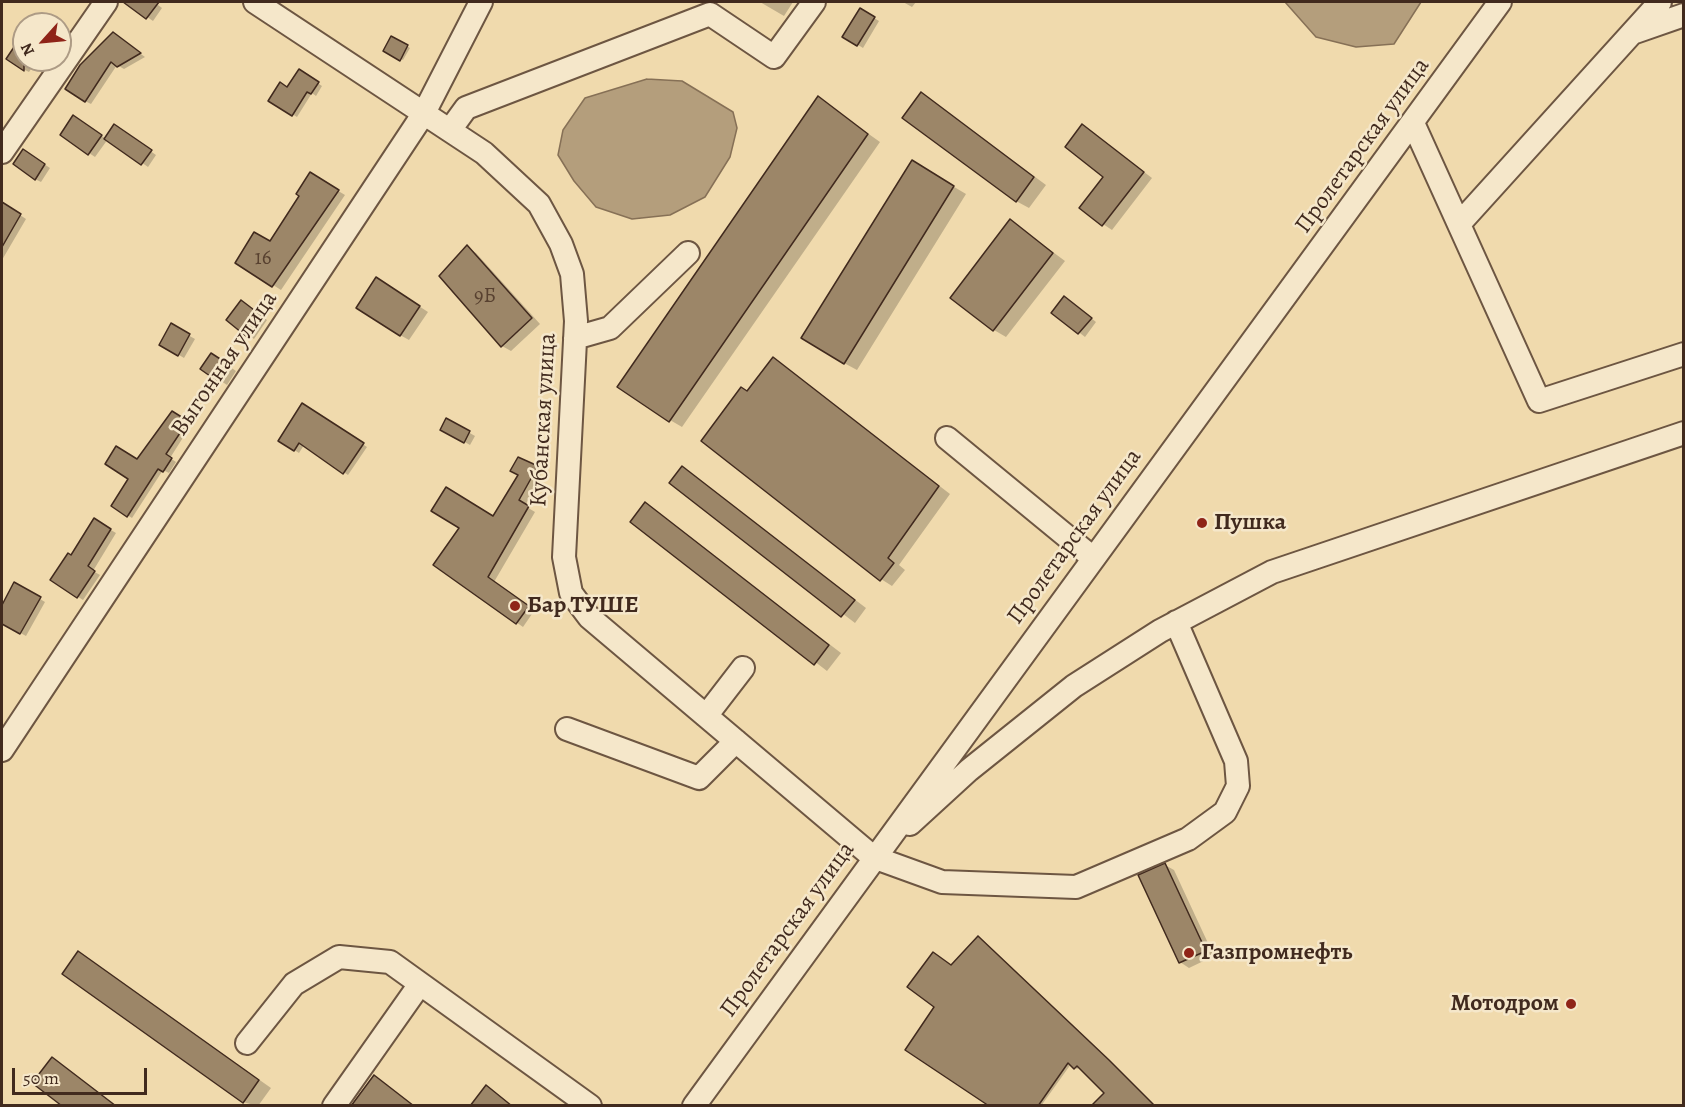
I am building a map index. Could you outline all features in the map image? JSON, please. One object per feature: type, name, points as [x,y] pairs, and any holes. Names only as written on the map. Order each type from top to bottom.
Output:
[{"type":"street","points":[[2,152],[106,2]]},
{"type":"street","name":"Кубанская улица","points":[[255,2],[484,153],[539,204],[561,244],[572,274],[575,338],[564,557],[571,593],[589,617],[873,857]]},
{"type":"street","name":"Выгонная улица","points":[[4,743],[424,113],[481,2]]},
{"type":"street","points":[[450,130],[466,108],[710,14],[774,57],[813,2]]},
{"type":"street","name":"Пролетарская улица","points":[[694,1106],[873,857],[1500,2]]},
{"type":"street","points":[[1459,224],[1660,2]]},
{"type":"street","points":[[1631,34],[1683,15]]},
{"type":"street","points":[[1413,123],[1539,401],[1683,354]]},
{"type":"street","points":[[575,338],[610,328],[688,253]]},
{"type":"street","points":[[1176,622],[1236,761],[1238,786],[1226,812],[1188,839],[1076,887],[942,882],[873,857],[969,770],[1074,686],[1176,622],[1272,572],[1683,433]]},
{"type":"street","points":[[947,438],[1093,558]]},
{"type":"street","points":[[706,716],[743,668]]},
{"type":"street","points":[[567,729],[699,778],[736,741]]},
{"type":"street","points":[[247,1043],[294,984],[339,957],[390,962],[590,1106]]},
{"type":"street","points":[[333,1106],[420,984]]},
{"type":"shaded area","points":[[1285,2],[1421,2],[1394,44],[1356,47],[1316,37]]},
{"type":"shaded area","points":[[647,79],[682,81],[733,112],[737,128],[730,157],[705,197],[670,215],[632,219],[596,207],[574,181],[558,155],[563,130],[585,98]]},
{"type":"building","points":[[123,2],[159,2],[146,19]]},
{"type":"building","points":[[860,8],[875,17],[857,46],[842,37]]},
{"type":"building","points":[[113,32],[141,53],[117,67],[111,62],[85,102],[65,89],[80,65]]},
{"type":"building","points":[[391,36],[408,45],[400,61],[383,51]]},
{"type":"building","points":[[12,50],[12,63],[6,59]]},
{"type":"building","points":[[299,69],[319,82],[311,94],[307,92],[292,116],[268,101],[280,82],[287,87]]},
{"type":"building","points":[[921,92],[1034,177],[1016,202],[902,118]]},
{"type":"building","points":[[818,96],[868,134],[669,422],[617,387]]},
{"type":"building","points":[[73,115],[102,135],[88,155],[60,135]]},
{"type":"building","points":[[114,124],[152,150],[141,165],[104,139]]},
{"type":"building","points":[[1082,124],[1144,172],[1102,226],[1079,208],[1103,177],[1065,147]]},
{"type":"building","points":[[23,149],[45,164],[35,180],[13,164]]},
{"type":"building","points":[[912,160],[954,186],[844,364],[801,338]]},
{"type":"building","points":[[310,172],[339,190],[272,287],[235,263],[254,232],[270,241],[299,196],[296,194]]},
{"type":"building","points":[[2,202],[21,214],[2,247]]},
{"type":"building","points":[[1010,219],[1053,253],[993,331],[950,298]]},
{"type":"building","points":[[467,245],[532,318],[501,347],[439,276]]},
{"type":"building","points":[[376,277],[420,306],[400,336],[356,308]]},
{"type":"building","points":[[1064,296],[1092,318],[1078,334],[1051,313]]},
{"type":"building","points":[[241,300],[262,316],[247,337],[226,320]]},
{"type":"building","points":[[171,323],[190,334],[178,356],[159,345]]},
{"type":"building","points":[[211,353],[231,366],[220,383],[200,369]]},
{"type":"building","points":[[773,357],[939,486],[888,558],[894,563],[880,581],[701,441],[741,387],[747,391]]},
{"type":"building","points":[[302,403],[364,443],[343,474],[299,443],[294,451],[278,441]]},
{"type":"building","points":[[172,411],[188,421],[166,454],[172,458],[163,472],[158,469],[127,517],[111,506],[128,479],[105,464],[116,446],[137,459]]},
{"type":"building","points":[[446,418],[470,431],[464,443],[440,430]]},
{"type":"building","points":[[518,457],[538,466],[519,500],[529,506],[488,577],[529,606],[516,624],[433,565],[459,528],[431,511],[446,487],[493,516],[518,475],[510,471]]},
{"type":"building","points":[[682,466],[855,600],[841,617],[669,483]]},
{"type":"building","points":[[645,502],[829,645],[814,665],[630,522]]},
{"type":"building","points":[[94,518],[111,529],[88,566],[95,571],[77,598],[50,580],[68,553],[71,555]]},
{"type":"building","points":[[14,582],[41,597],[20,634],[2,624],[2,605]]},
{"type":"building","points":[[1165,863],[1206,951],[1179,963],[1138,875]]},
{"type":"building","points":[[978,936],[1155,1106],[1091,1106],[1104,1093],[1077,1066],[1074,1069],[1068,1063],[1038,1106],[989,1106],[905,1050],[934,1007],[907,987],[933,952],[951,965]]},
{"type":"building","points":[[78,951],[259,1080],[243,1103],[62,974]]},
{"type":"building","points":[[52,1057],[116,1106],[62,1106],[32,1083]]},
{"type":"building","points":[[374,1075],[414,1106],[351,1106]]},
{"type":"building","points":[[486,1085],[512,1106],[470,1106]]},
{"type":"place","name":"Пушка","points":[[1202,523]]},
{"type":"place","name":"Бар ТУШЕ","points":[[515,606]]},
{"type":"place","name":"Газпромнефть","points":[[1189,953]]},
{"type":"place","name":"Мотодром","points":[[1571,1004]]}]
